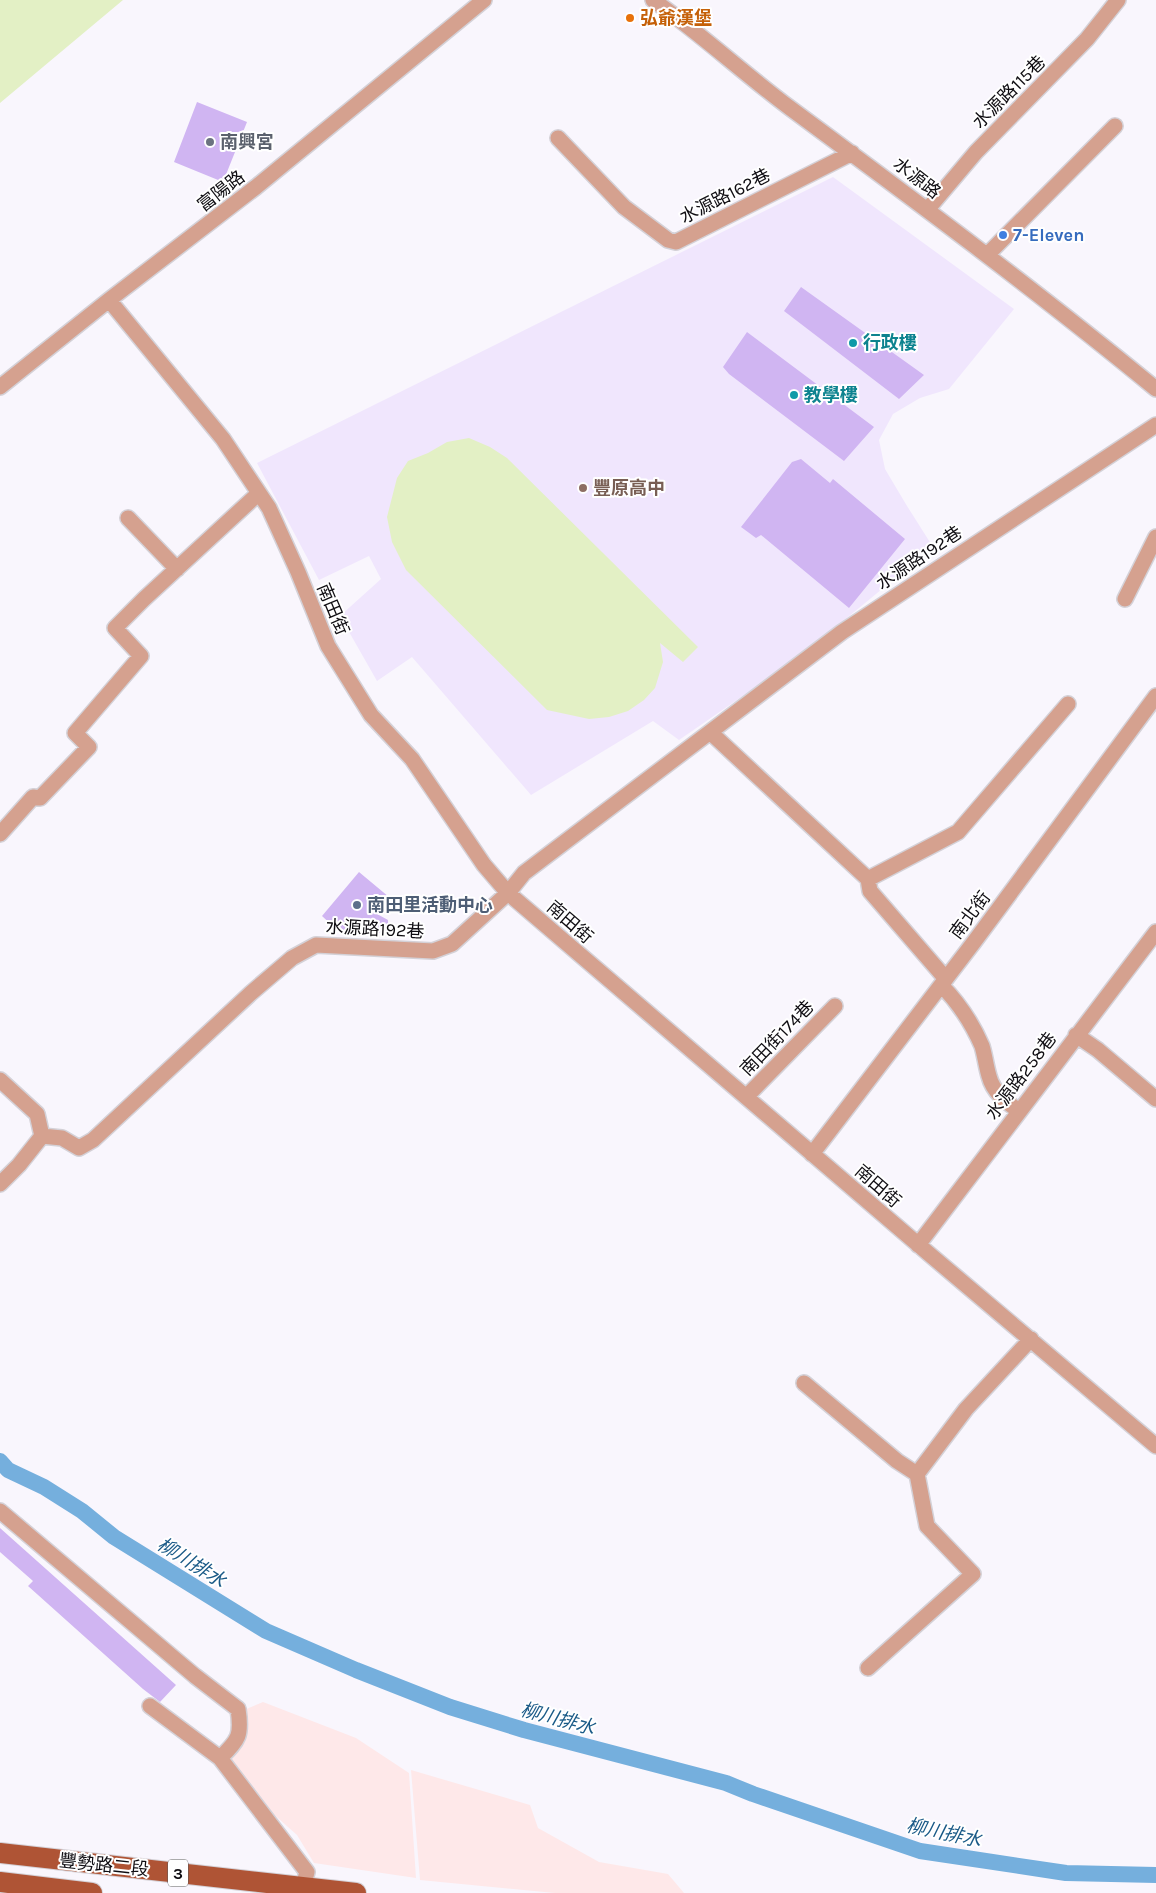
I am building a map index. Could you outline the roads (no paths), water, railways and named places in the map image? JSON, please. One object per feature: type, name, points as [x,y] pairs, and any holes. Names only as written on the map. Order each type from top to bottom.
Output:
[{"type":"main road","name":"豐勢路二段","points":[[0,1854],[356,1893]]},
{"type":"main road","name":"豐勢路二段","points":[[0,1882],[92,1893]]},
{"type":"street","name":"富陽路","points":[[0,387],[256,187],[484,0]]},
{"type":"street","name":"水源路115巷","points":[[927,210],[976,152],[1087,39],[1118,0]]},
{"type":"street","name":"水源路","points":[[664,3],[788,107],[987,255],[1092,336],[1156,389]]},
{"type":"street","points":[[987,255],[1115,126]]},
{"type":"street","name":"水源路162巷","points":[[558,138],[624,207],[668,240],[676,242],[852,153]]},
{"type":"street","name":"南田街","points":[[109,300],[223,438],[269,508],[298,572],[328,646],[371,715],[412,759],[484,865],[508,893],[918,1245],[1156,1446]]},
{"type":"street","name":"水源路192巷","points":[[42,1136],[62,1138],[80,1148],[92,1140],[292,958],[316,945],[434,951],[452,944],[508,893],[524,873],[842,632],[1156,425]]},
{"type":"street","points":[[0,834],[33,797],[40,798],[89,747],[75,733],[141,656],[115,628],[260,493]]},
{"type":"street","points":[[128,518],[177,569]]},
{"type":"street","points":[[1125,600],[1156,537]]},
{"type":"street","name":"南北街","points":[[812,1154],[1156,696]]},
{"type":"street","points":[[868,879],[958,832],[1068,704]]},
{"type":"street","points":[[710,732],[868,879],[870,891],[956,1000],[982,1046],[989,1078],[994,1088],[1003,1100],[1019,1111]]},
{"type":"street","name":"水源路258巷","points":[[918,1245],[1156,932]]},
{"type":"street","name":"南田街174巷","points":[[746,1097],[835,1006]]},
{"type":"street","points":[[1076,1035],[1098,1050],[1156,1099]]},
{"type":"street","points":[[0,1080],[37,1114],[42,1136],[19,1165],[0,1184]]},
{"type":"street","points":[[917,1474],[966,1410],[1031,1339]]},
{"type":"street","points":[[804,1383],[897,1462],[917,1474],[927,1526],[973,1574],[868,1668]]},
{"type":"street","points":[[0,1511],[195,1676],[238,1709],[241,1728],[233,1746],[220,1758]]},
{"type":"street","points":[[150,1706],[220,1758],[307,1872],[304,1886]]},
{"type":"waterway","name":"柳川排水","points":[[0,1461],[8,1470],[44,1487],[82,1511],[114,1537],[266,1631],[356,1670],[450,1707],[524,1730],[726,1783],[920,1851],[1066,1873],[1156,1875]]},
{"type":"place","name":"弘爺漢堡","points":[[630,18]]},
{"type":"place","name":"南興宮","points":[[210,142]]},
{"type":"place","name":"7-Eleven","points":[[1003,235]]},
{"type":"place","name":"行政樓","points":[[853,343]]},
{"type":"place","name":"教學樓","points":[[794,395]]},
{"type":"place","name":"豐原高中","points":[[583,488]]},
{"type":"place","name":"南田里活動中心","points":[[357,905]]}]
